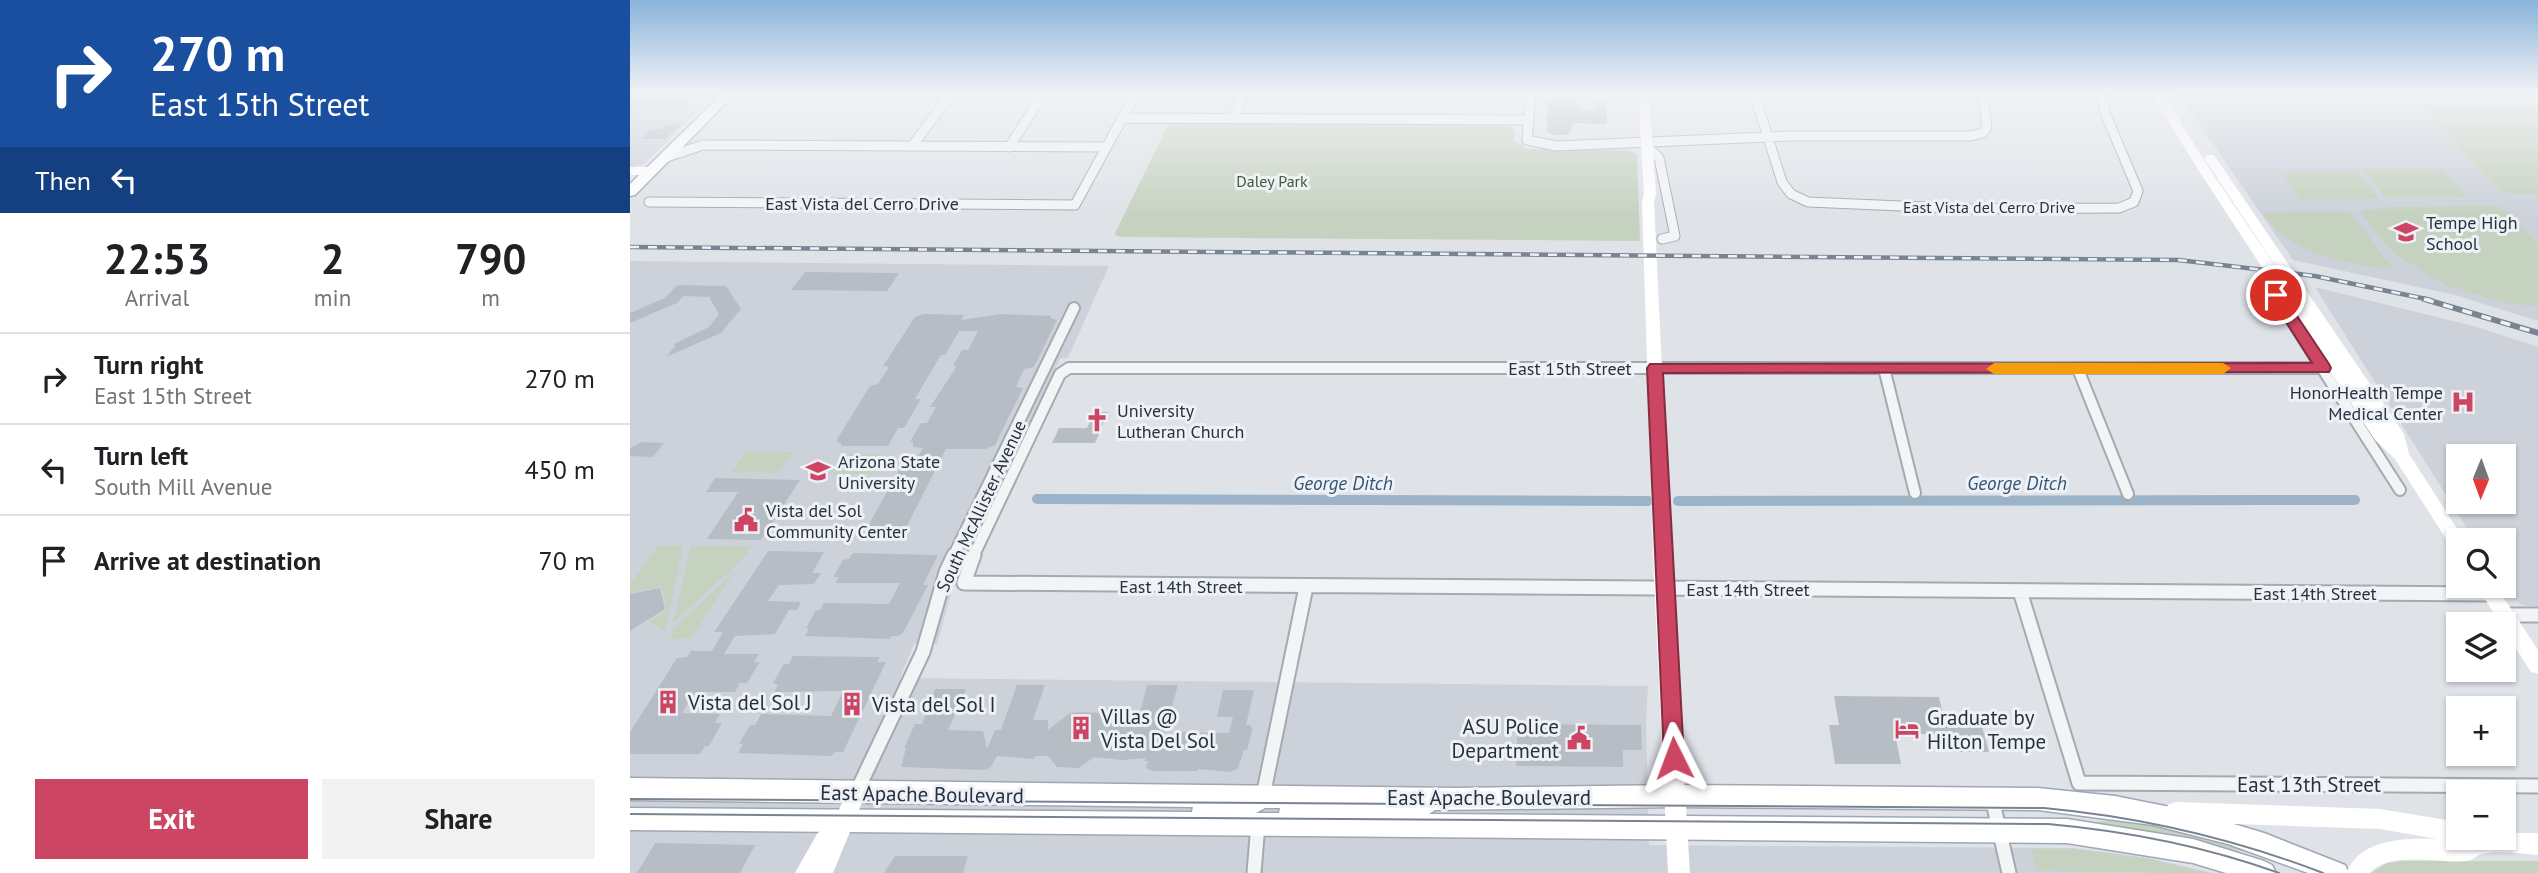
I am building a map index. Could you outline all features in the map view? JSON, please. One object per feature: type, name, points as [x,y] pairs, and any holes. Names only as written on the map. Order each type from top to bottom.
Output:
[{"type":"main road","points":[[630,192],[688,134]]},
{"type":"main road","points":[[695,134],[703,145]]},
{"type":"main road","name":"East Apache Boulevard","points":[[630,789],[1440,798],[1992,798],[2073,801],[2142,811],[2241,837],[2337,873]]},
{"type":"main road","points":[[1144,822],[1174,810],[1226,810],[1245,807],[1262,796]]},
{"type":"main road","points":[[1259,822],[1271,813],[1283,811],[1400,811],[1440,798]]},
{"type":"main road","name":"East Apache Boulevard","points":[[630,819],[1259,822],[2067,831],[2193,850],[2264,873]]},
{"type":"street","points":[[912,146],[921,134]]},
{"type":"street","points":[[1009,147],[1018,134]]},
{"type":"street","points":[[664,158],[703,145],[1106,147],[1113,134]]},
{"type":"street","points":[[1526,134],[1530,142],[1538,144],[1645,145],[1766,136],[1862,134]]},
{"type":"street","points":[[1643,134],[1679,873]]},
{"type":"street","points":[[1912,134],[1971,136],[1980,134]]},
{"type":"street","name":"East Vista del Cerro Drive","points":[[1766,136],[1782,182],[1791,194],[1808,202],[1958,208],[2119,208],[2134,201],[2138,191],[2114,134]]},
{"type":"street","points":[[2182,134],[2381,436],[2400,455],[2448,528]]},
{"type":"street","points":[[2195,134],[2398,438],[2400,455]]},
{"type":"street","points":[[1645,145],[1658,158],[1675,236],[1662,239]]},
{"type":"street","name":"East Vista del Cerro Drive","points":[[649,202],[1075,205],[1106,147]]},
{"type":"street","points":[[630,173],[649,174]]},
{"type":"street","points":[[2262,282],[2276,295],[2400,490]]},
{"type":"street","name":"South McAllister Avenue","points":[[822,873],[839,841],[843,820],[923,652],[946,572],[1074,308]]},
{"type":"street","name":"East 15th Street","points":[[1069,368],[2324,368]]},
{"type":"street","name":"South McAllister Avenue","points":[[964,583],[971,561],[1060,374],[1069,368]]},
{"type":"street","points":[[1884,368],[1915,493]]},
{"type":"street","points":[[2077,369],[2128,494]]},
{"type":"street","name":"East 14th Street","points":[[964,583],[2020,591],[2446,590]]},
{"type":"street","points":[[1262,796],[1306,587]]},
{"type":"street","name":"East 13th Street","points":[[2020,591],[2080,783],[2446,789]]},
{"type":"street","points":[[2516,615],[2538,615]]},
{"type":"street","points":[[2516,632],[2538,666]]},
{"type":"street","name":"East 13th Street","points":[[2516,787],[2538,786]]},
{"type":"street","points":[[1992,798],[2010,873]]},
{"type":"street","name":"East 13th Street","points":[[2142,811],[2380,819],[2446,830]]},
{"type":"street","name":"South McAllister Avenue","points":[[806,873],[824,841],[843,820]]},
{"type":"street","points":[[1254,873],[1259,822]]},
{"type":"street","points":[[2516,841],[2538,844]]},
{"type":"street","points":[[2357,873],[2368,859],[2387,852],[2446,850]]},
{"type":"shaded area","points":[[630,134],[675,134],[644,164],[630,168]]},
{"type":"shaded area","name":"Tempe High School","points":[[2206,134],[2538,134],[2538,321],[2455,295],[2293,260]]},
{"type":"shaded area","name":"Arizona State University","points":[[630,261],[1109,266],[1068,358],[1060,359],[954,583],[937,644],[914,644],[900,678],[1648,686],[1646,723],[1649,845],[2073,848],[2149,858],[2212,873],[630,873]]},
{"type":"shaded area","name":"HonorHealth Tempe Medical Center","points":[[2315,287],[2477,327],[2538,347],[2538,607],[2522,605],[2513,598],[2516,598],[2516,528],[2467,528],[2458,514],[2516,514],[2516,444],[2446,444],[2446,495]]},
{"type":"green space","name":"Daley Park","points":[[1164,134],[1515,134],[1514,140],[1527,149],[1629,150],[1637,155],[1640,241],[1120,237],[1115,235]]},
{"type":"green space","points":[[2445,134],[2538,134],[2538,194],[2512,194],[2499,189]]},
{"type":"green space","points":[[2363,169],[2442,169],[2467,197],[2385,197]]},
{"type":"green space","points":[[2280,171],[2357,171],[2380,199],[2300,199]]},
{"type":"green space","points":[[2493,206],[2507,211],[2538,244],[2538,306],[2511,304],[2448,287],[2392,252],[2360,211],[2395,207]]},
{"type":"green space","points":[[2343,211],[2353,215],[2393,269],[2339,261],[2304,248],[2289,239],[2263,213]]},
{"type":"green space","points":[[746,451],[792,452],[778,473],[732,472]]},
{"type":"green space","points":[[841,454],[883,455],[872,474],[829,474]]},
{"type":"green space","points":[[658,546],[683,546],[665,631],[649,622],[667,610],[662,586],[630,593],[630,584]]},
{"type":"green space","points":[[691,546],[752,546],[743,559],[673,623]]},
{"type":"green space","points":[[736,570],[691,639],[671,639],[674,628]]},
{"type":"green space","points":[[2134,821],[2179,828],[2260,855],[2095,822]]},
{"type":"green space","points":[[2031,849],[2074,849],[2149,859],[2207,873],[2037,871]]},
{"type":"green space","points":[[2538,861],[2538,873],[2371,873],[2387,863]]},
{"type":"building","points":[[646,134],[671,134],[665,139],[640,139]]},
{"type":"building","points":[[805,272],[899,273],[887,291],[791,290]]},
{"type":"building","points":[[677,285],[726,286],[741,309],[721,333],[666,357],[674,344],[709,327],[719,314],[709,297],[683,296],[677,303],[630,323],[630,313],[665,298]]},
{"type":"building","points":[[924,314],[964,315],[961,320],[1001,314],[1051,316],[1050,318],[1057,320],[1034,367],[1024,369],[1016,387],[1023,388],[995,445],[985,449],[946,449],[905,530],[892,535],[875,534],[880,526],[868,526],[889,488],[901,467],[912,466],[923,448],[913,447],[913,442],[910,442],[921,423],[927,423],[936,407],[930,407],[957,366],[953,366],[962,350],[968,350],[978,331],[959,331],[915,399],[921,399],[904,428],[898,428],[888,446],[841,446],[842,444],[836,441],[870,386],[878,384],[889,367],[883,366],[915,317]]},
{"type":"building","name":"University Lutheran Church","points":[[1094,412],[1108,412],[1095,443],[1052,443],[1059,428],[1087,428]]},
{"type":"building","points":[[642,442],[664,443],[653,457],[630,456],[630,448]]},
{"type":"building","name":"Vista del Sol Community Center","points":[[715,478],[800,480],[761,540],[707,539],[738,492],[706,492]]},
{"type":"building","points":[[768,551],[824,552],[812,573],[821,573],[814,584],[779,585],[768,601],[801,602],[797,610],[789,610],[775,634],[735,636],[724,654],[759,654],[754,662],[760,662],[747,683],[740,683],[735,692],[695,692],[682,713],[720,714],[715,723],[722,723],[709,746],[705,746],[700,754],[630,754],[630,732],[677,658],[687,657],[691,651],[712,651],[723,632],[714,632]]},
{"type":"building","points":[[853,553],[938,555],[923,585],[928,585],[903,633],[890,639],[805,636],[809,629],[806,628],[816,610],[820,610],[824,603],[889,604],[900,583],[835,583],[839,577],[833,577],[843,560],[849,559]]},
{"type":"building","points":[[660,588],[665,609],[630,631],[630,594]]},
{"type":"building","name":"Vista del Sol I","points":[[793,656],[880,657],[877,662],[886,662],[843,752],[835,752],[831,756],[738,753],[743,744],[739,744],[750,725],[755,725],[761,714],[831,716],[843,691],[774,692],[778,685],[773,683],[784,664],[789,664]]},
{"type":"building","name":"Villas @ Vista Del Sol","points":[[1017,685],[1045,685],[1033,720],[1048,720],[1048,730],[1070,713],[1100,713],[1110,724],[1138,720],[1147,685],[1178,685],[1161,744],[1177,732],[1229,733],[1233,717],[1217,717],[1223,690],[1254,690],[1246,725],[1251,725],[1252,731],[1238,768],[1231,772],[1198,769],[1152,771],[1146,768],[1146,758],[1123,760],[1094,757],[1079,768],[1057,767],[1048,756],[1035,756],[1034,759],[997,756],[990,768],[984,770],[901,767],[904,748],[915,724],[922,724],[935,689],[966,689],[948,730],[983,731],[987,749],[995,730],[1001,730]]},
{"type":"building","name":"Graduate by Hilton Tempe","points":[[1834,696],[1939,697],[1944,719],[1980,719],[1989,752],[1954,752],[1950,734],[1895,734],[1901,764],[1835,764],[1829,725],[1839,725]]},
{"type":"building","name":"ASU Police Department","points":[[1518,724],[1641,725],[1642,750],[1623,750],[1623,767],[1516,766]]},
{"type":"building","points":[[655,843],[755,845],[740,873],[637,873]]},
{"type":"building","points":[[895,856],[968,856],[963,873],[884,873]]},
{"type":"waterway","name":"George Ditch","points":[[1037,499],[1648,501]]},
{"type":"waterway","name":"George Ditch","points":[[1678,501],[2355,500]]},
{"type":"tram line","points":[[630,799],[2044,808],[2116,817],[2186,831],[2255,849],[2323,873]]},
{"type":"tram line","points":[[630,814],[2048,824],[2165,841],[2279,873]]},
{"type":"railway","points":[[630,247],[2178,260],[2315,276],[2431,300]]},
{"type":"railway","points":[[2424,299],[2538,333]]},
{"type":"slow traffic","points":[[1994,369],[2223,368]]},
{"type":"place","name":"Tempe High School","points":[[2406,232]]},
{"type":"place","name":"HonorHealth Tempe Medical Center","points":[[2463,402]]},
{"type":"place","name":"University Lutheran Church","points":[[1097,420]]},
{"type":"place","name":"Arizona State University","points":[[818,471]]},
{"type":"place","name":"Vista del Sol Community Center","points":[[746,520]]},
{"type":"place","name":"Vista del Sol J","points":[[668,702]]},
{"type":"place","name":"Vista del Sol I","points":[[852,704]]},
{"type":"place","name":"Villas @ Vista Del Sol","points":[[1081,728]]},
{"type":"place","name":"Graduate by Hilton Tempe","points":[[1907,729]]},
{"type":"place","name":"ASU Police Department","points":[[1579,738]]},
{"type":"route","points":[[1674,758],[1664,597],[1655,368],[2324,368],[2276,295]]}]
